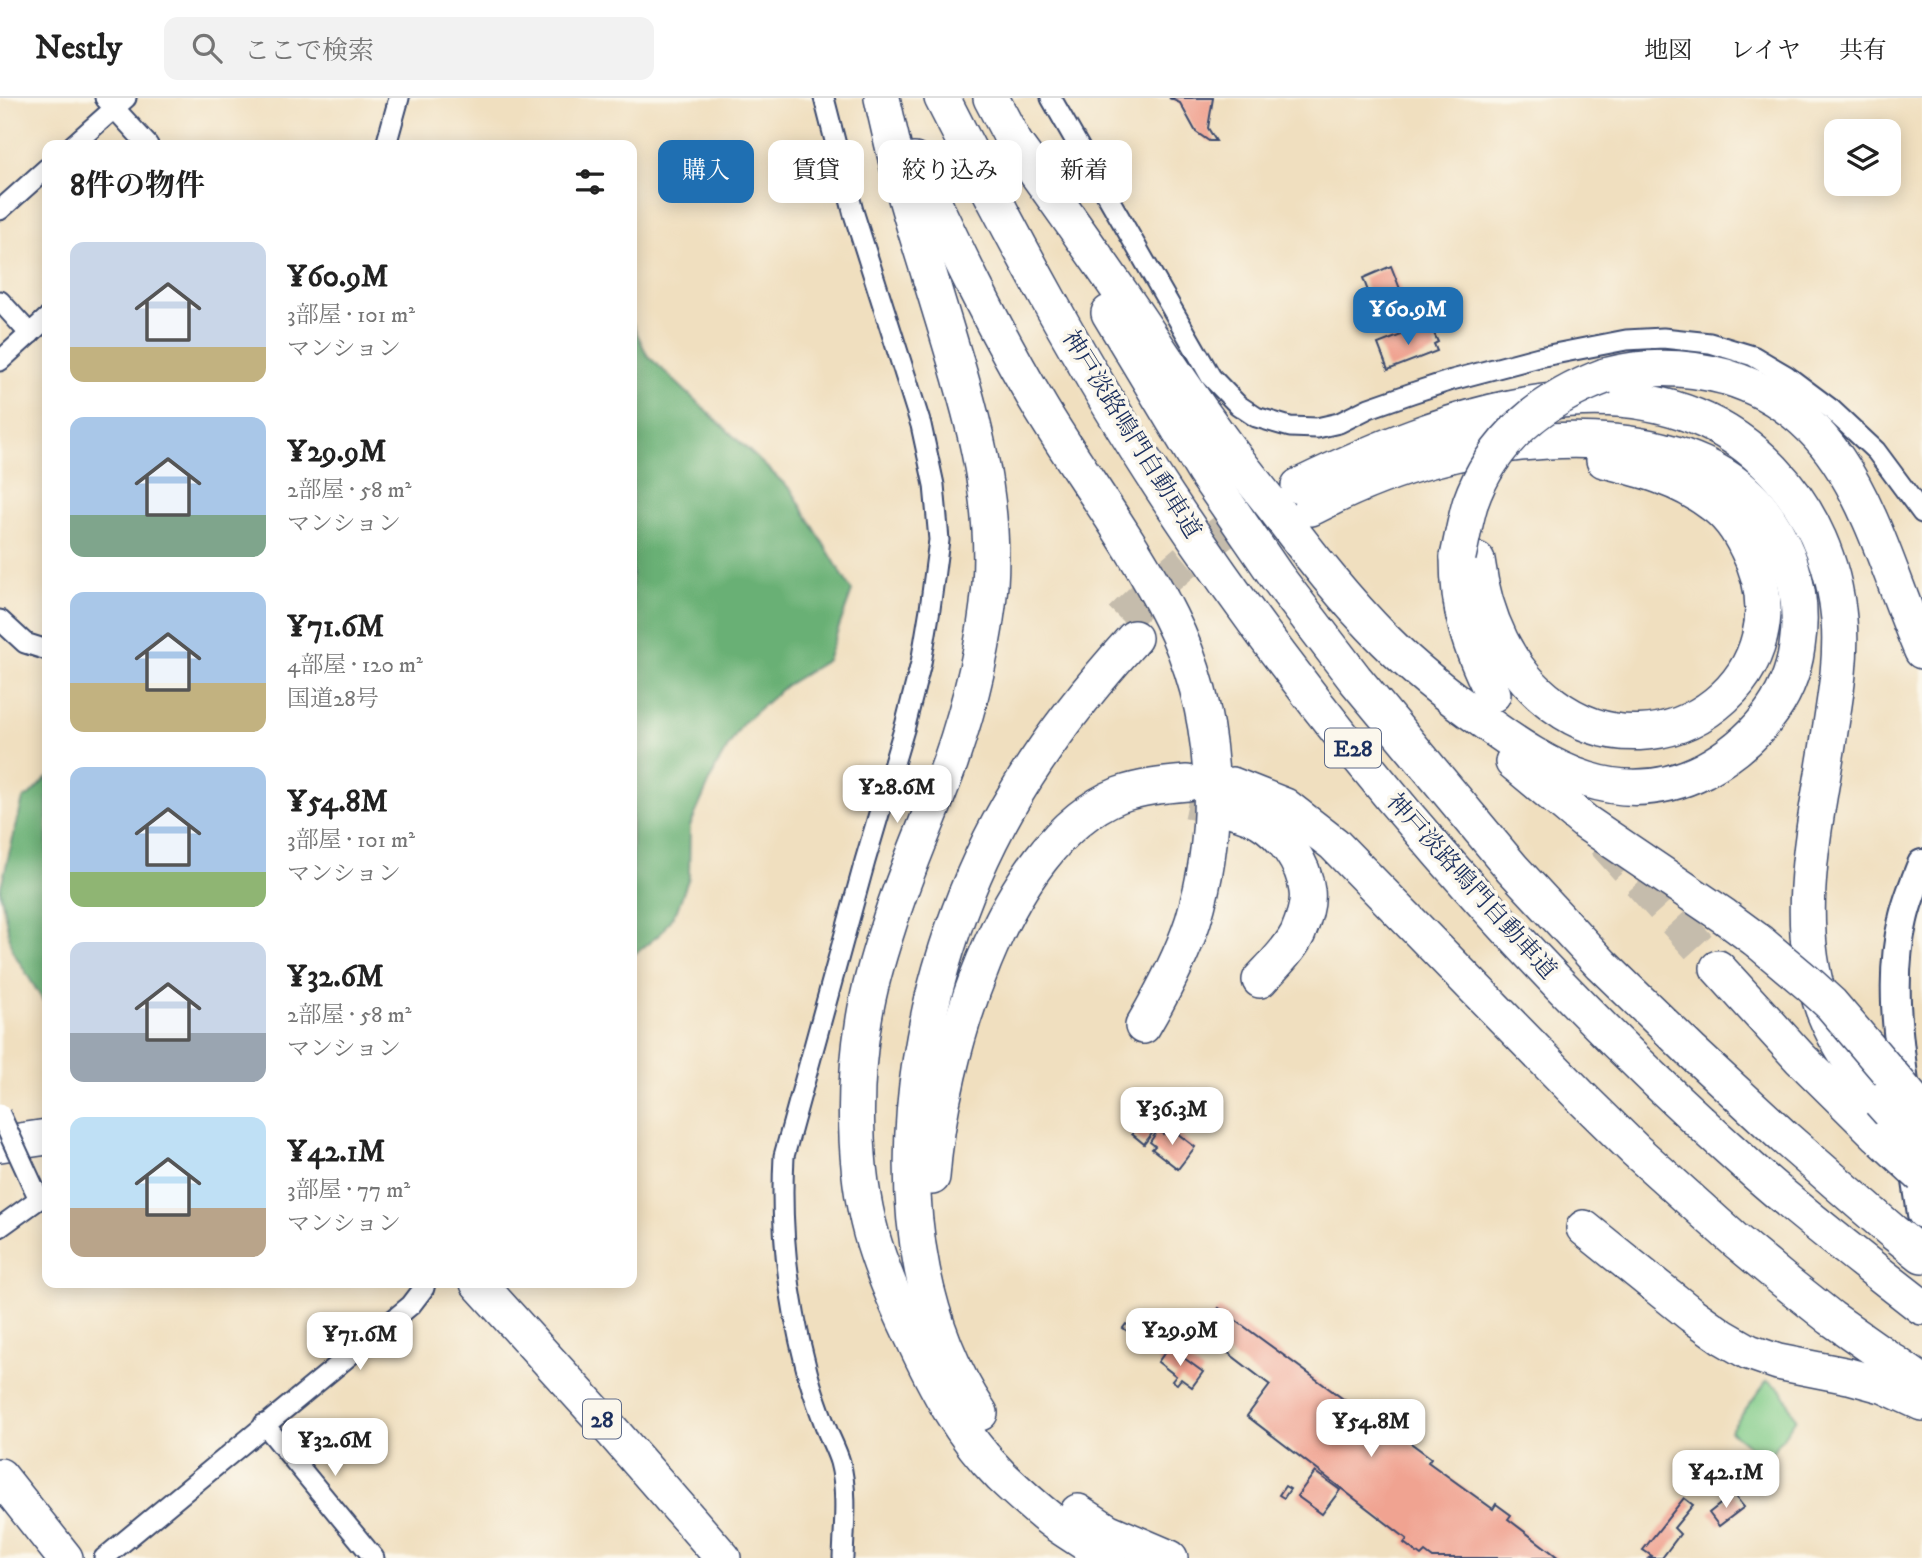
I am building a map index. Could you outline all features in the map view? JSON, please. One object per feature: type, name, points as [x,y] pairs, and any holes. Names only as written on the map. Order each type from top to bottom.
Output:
[{"type":"highway","points":[[884,98],[980,299],[1043,410],[1152,582],[1171,618],[1194,676],[1202,706],[1211,766],[1208,855],[1202,888],[1188,934],[1161,995],[1143,1026]]},
{"type":"highway","points":[[884,98],[904,190],[976,434],[987,487],[990,583],[978,670],[967,712],[888,924],[864,1017],[858,1067],[859,1153],[869,1228],[881,1267],[922,1324],[947,1350],[962,1383],[991,1428],[1018,1461],[1068,1506],[1107,1531],[1170,1558]]},
{"type":"highway","name":"神戸淡路鳴門自動車道","points":[[942,98],[1011,234],[1166,495],[1242,604],[1392,797],[1474,893],[1569,994],[1658,1082],[1758,1174],[1857,1257],[1911,1298]]},
{"type":"highway","name":"神戸淡路鳴門自動車道","points":[[991,98],[1063,234],[1204,471],[1277,578],[1355,679],[1512,868],[1601,964],[1766,1120],[1908,1223],[1922,1255]]},
{"type":"highway","points":[[1012,138],[1227,446],[1297,538],[1385,640],[1486,739],[1585,822],[1724,916],[1810,984],[1831,1004],[1922,1111]]},
{"type":"highway","points":[[1493,694],[1469,640],[1458,585],[1475,540],[1483,495],[1491,473],[1502,454],[1536,412],[1582,384],[1629,369],[1683,368],[1738,381],[1767,393],[1790,407],[1809,424],[1828,445],[1861,499],[1922,652]]},
{"type":"highway","points":[[1417,670],[1522,748],[1560,771],[1580,779],[1602,784],[1650,786],[1696,774],[1720,761],[1760,728],[1776,707],[1788,683],[1796,657],[1800,604],[1788,555],[1763,511],[1730,482],[1687,458],[1630,444],[1561,440],[1519,443],[1437,458],[1368,481],[1305,496],[1395,443],[1479,415],[1544,402],[1614,398],[1642,400],[1669,407],[1720,428],[1744,442],[1782,479],[1811,522],[1822,545],[1831,569],[1839,621],[1838,673],[1809,886],[1809,946],[1813,974],[1820,1003],[1830,1026],[1879,1118],[1922,1177]]},
{"type":"highway","points":[[1467,558],[1480,582],[1498,636],[1526,681],[1566,714],[1589,725],[1639,733],[1661,730],[1703,714],[1722,701],[1738,684],[1757,645],[1762,624],[1763,600],[1753,558],[1742,537],[1714,504],[1670,480],[1604,460],[1562,452],[1476,450]]},
{"type":"highway","points":[[1108,1558],[1054,1522],[1001,1476],[982,1455],[942,1396],[922,1324],[924,1278],[914,1199],[912,1141],[919,1063],[932,999],[963,902],[1007,808],[1034,764],[1095,681],[1127,629]]},
{"type":"highway","points":[[922,1324],[929,1274],[934,1148],[940,1111],[959,1033],[1004,917],[1035,867],[1053,844],[1094,810],[1118,796],[1144,788],[1188,792]]},
{"type":"highway","points":[[1260,980],[1279,961],[1297,936],[1308,892],[1301,870],[1286,843],[1233,798],[1285,806],[1334,844],[1635,1150],[1735,1240],[1917,1389]]},
{"type":"highway","points":[[1718,968],[1800,1058],[1922,1148]]},
{"type":"highway","points":[[0,1144],[42,1138]]},
{"type":"highway","points":[[1584,1228],[1692,1315],[1749,1352],[1778,1362],[1885,1386],[1917,1389]]},
{"type":"highway","name":"28","points":[[483,1288],[723,1558]]},
{"type":"highway","points":[[0,1475],[65,1558]]},
{"type":"main road","points":[[1908,1223],[1896,984],[1902,922],[1922,864]]},
{"type":"street","points":[[387,140],[399,98]]},
{"type":"street","points":[[824,98],[853,211],[921,425],[934,485],[939,540],[928,623],[912,701],[784,1156],[784,1248],[793,1314],[806,1370],[840,1462],[843,1484],[843,1558]]},
{"type":"street","points":[[1051,98],[1212,377],[1238,405],[1256,417],[1290,426],[1317,429],[1452,380],[1539,358],[1626,340],[1663,338],[1710,343],[1754,356],[1787,376],[1831,409],[1876,451],[1922,513]]},
{"type":"street","points":[[78,140],[115,101],[144,140]]},
{"type":"street","points":[[0,210],[42,172]]},
{"type":"street","points":[[0,300],[30,334]]},
{"type":"street","points":[[0,361],[42,323]]},
{"type":"street","points":[[0,620],[25,643],[42,648]]},
{"type":"street","points":[[0,1114],[39,1199],[0,1227]]},
{"type":"street","points":[[104,1558],[411,1305],[422,1288]]},
{"type":"street","points":[[264,1424],[374,1558]]},
{"type":"green space","points":[[637,334],[647,355],[792,491],[852,591],[827,660],[785,686],[743,723],[717,765],[690,826],[689,877],[677,910],[660,934],[637,952]]},
{"type":"green space","points":[[42,782],[42,999],[12,950],[0,890],[23,799]]},
{"type":"green space","points":[[1767,1381],[1781,1389],[1796,1418],[1767,1460],[1730,1431]]},
{"type":"building","points":[[1169,98],[1213,98],[1208,128],[1216,141],[1209,141],[1196,132],[1180,103]]},
{"type":"building","points":[[1391,266],[1413,322],[1384,333],[1363,278]]},
{"type":"building","points":[[1427,325],[1438,342],[1434,344],[1437,351],[1388,370],[1378,344]]},
{"type":"building","points":[[1145,1117],[1157,1127],[1144,1144],[1132,1134]]},
{"type":"building","points":[[1169,1127],[1195,1147],[1178,1169],[1152,1149],[1155,1146],[1150,1142],[1158,1130],[1163,1134]]},
{"type":"building","points":[[1219,1308],[1391,1434],[1393,1430],[1431,1458],[1428,1462],[1493,1509],[1496,1504],[1511,1515],[1508,1519],[1559,1558],[1433,1558],[1425,1552],[1421,1556],[1404,1543],[1407,1539],[1247,1416],[1270,1385],[1201,1332]]},
{"type":"building","points":[[1126,1324],[1151,1341],[1147,1345],[1123,1328]]},
{"type":"building","points":[[1169,1347],[1203,1372],[1192,1387],[1181,1379],[1177,1384],[1172,1381],[1176,1376],[1158,1362]]},
{"type":"building","points":[[1315,1472],[1340,1490],[1322,1514],[1297,1496]]},
{"type":"building","points":[[1285,1486],[1290,1489],[1284,1498],[1279,1495]]},
{"type":"building","points":[[1733,1494],[1744,1507],[1719,1526],[1709,1513]]},
{"type":"building","points":[[1684,1498],[1693,1505],[1674,1528],[1680,1534],[1662,1558],[1649,1558],[1652,1556],[1643,1550]]},
{"type":"tunnel","points":[[1121,620],[1189,558],[1265,505]]},
{"type":"tunnel","points":[[1188,801],[1233,810]]},
{"type":"tunnel","points":[[1604,842],[1718,968]]}]
